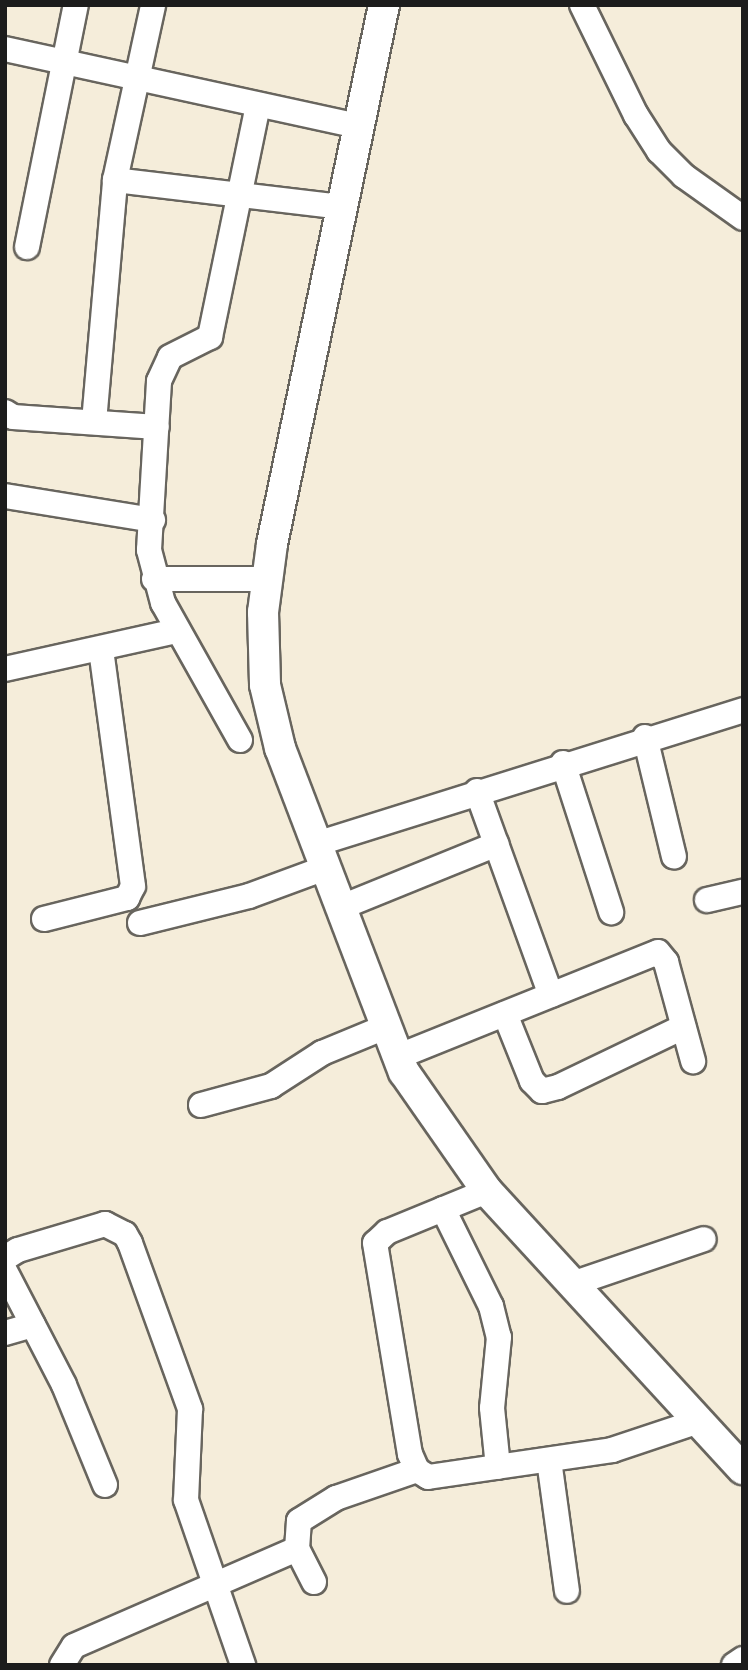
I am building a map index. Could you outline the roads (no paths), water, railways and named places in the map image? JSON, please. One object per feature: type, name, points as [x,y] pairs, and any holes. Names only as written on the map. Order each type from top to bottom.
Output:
[{"type":"main road","points":[[384,5],[341,207],[262,612],[265,685],[280,748],[397,1058],[487,1191],[743,1469]]},
{"type":"street","points":[[27,247],[76,5]]},
{"type":"street","points":[[94,422],[115,180],[153,5]]},
{"type":"street","points":[[582,5],[636,115],[659,150],[684,176],[743,218]]},
{"type":"street","points":[[5,50],[358,126]]},
{"type":"street","points":[[240,740],[177,631],[154,579],[149,550],[163,365],[210,337],[258,105]]},
{"type":"street","points":[[115,180],[341,207]]},
{"type":"street","points":[[5,412],[13,417],[157,426]]},
{"type":"street","points":[[5,496],[153,520]]},
{"type":"street","points":[[154,579],[267,579]]},
{"type":"street","points":[[11,669],[177,631]]},
{"type":"street","points":[[44,919],[127,898],[133,886],[101,649]]},
{"type":"street","points":[[140,923],[248,896],[320,856],[477,791],[645,737],[743,710]]},
{"type":"street","points":[[645,737],[674,857]]},
{"type":"street","points":[[563,763],[611,912]]},
{"type":"street","points":[[477,791],[551,995]]},
{"type":"street","points":[[339,908],[497,844]]},
{"type":"street","points":[[707,900],[743,892]]},
{"type":"street","points":[[397,1058],[657,952],[666,962],[693,1061]]},
{"type":"street","points":[[505,1014],[532,1081],[541,1091],[558,1087],[684,1027]]},
{"type":"street","points":[[201,1105],[271,1086],[322,1053],[385,1027]]},
{"type":"street","points":[[487,1191],[387,1232],[375,1243],[410,1454],[416,1470],[428,1477],[612,1450],[699,1421]]},
{"type":"street","points":[[443,1209],[491,1306],[499,1337],[492,1408],[498,1467]]},
{"type":"street","points":[[5,1258],[18,1250],[97,1226],[112,1226],[125,1234],[190,1409],[186,1500],[242,1665]]},
{"type":"street","points":[[572,1284],[704,1239]]},
{"type":"street","points":[[5,1271],[33,1325],[105,1485]]},
{"type":"street","points":[[5,1334],[33,1325]]},
{"type":"street","points":[[549,1460],[567,1591]]},
{"type":"street","points":[[314,1582],[297,1549],[296,1529],[307,1513],[372,1484],[416,1470]]},
{"type":"street","points":[[62,1665],[74,1646],[214,1588],[297,1549]]},
{"type":"street","points":[[734,1665],[743,1658]]}]
